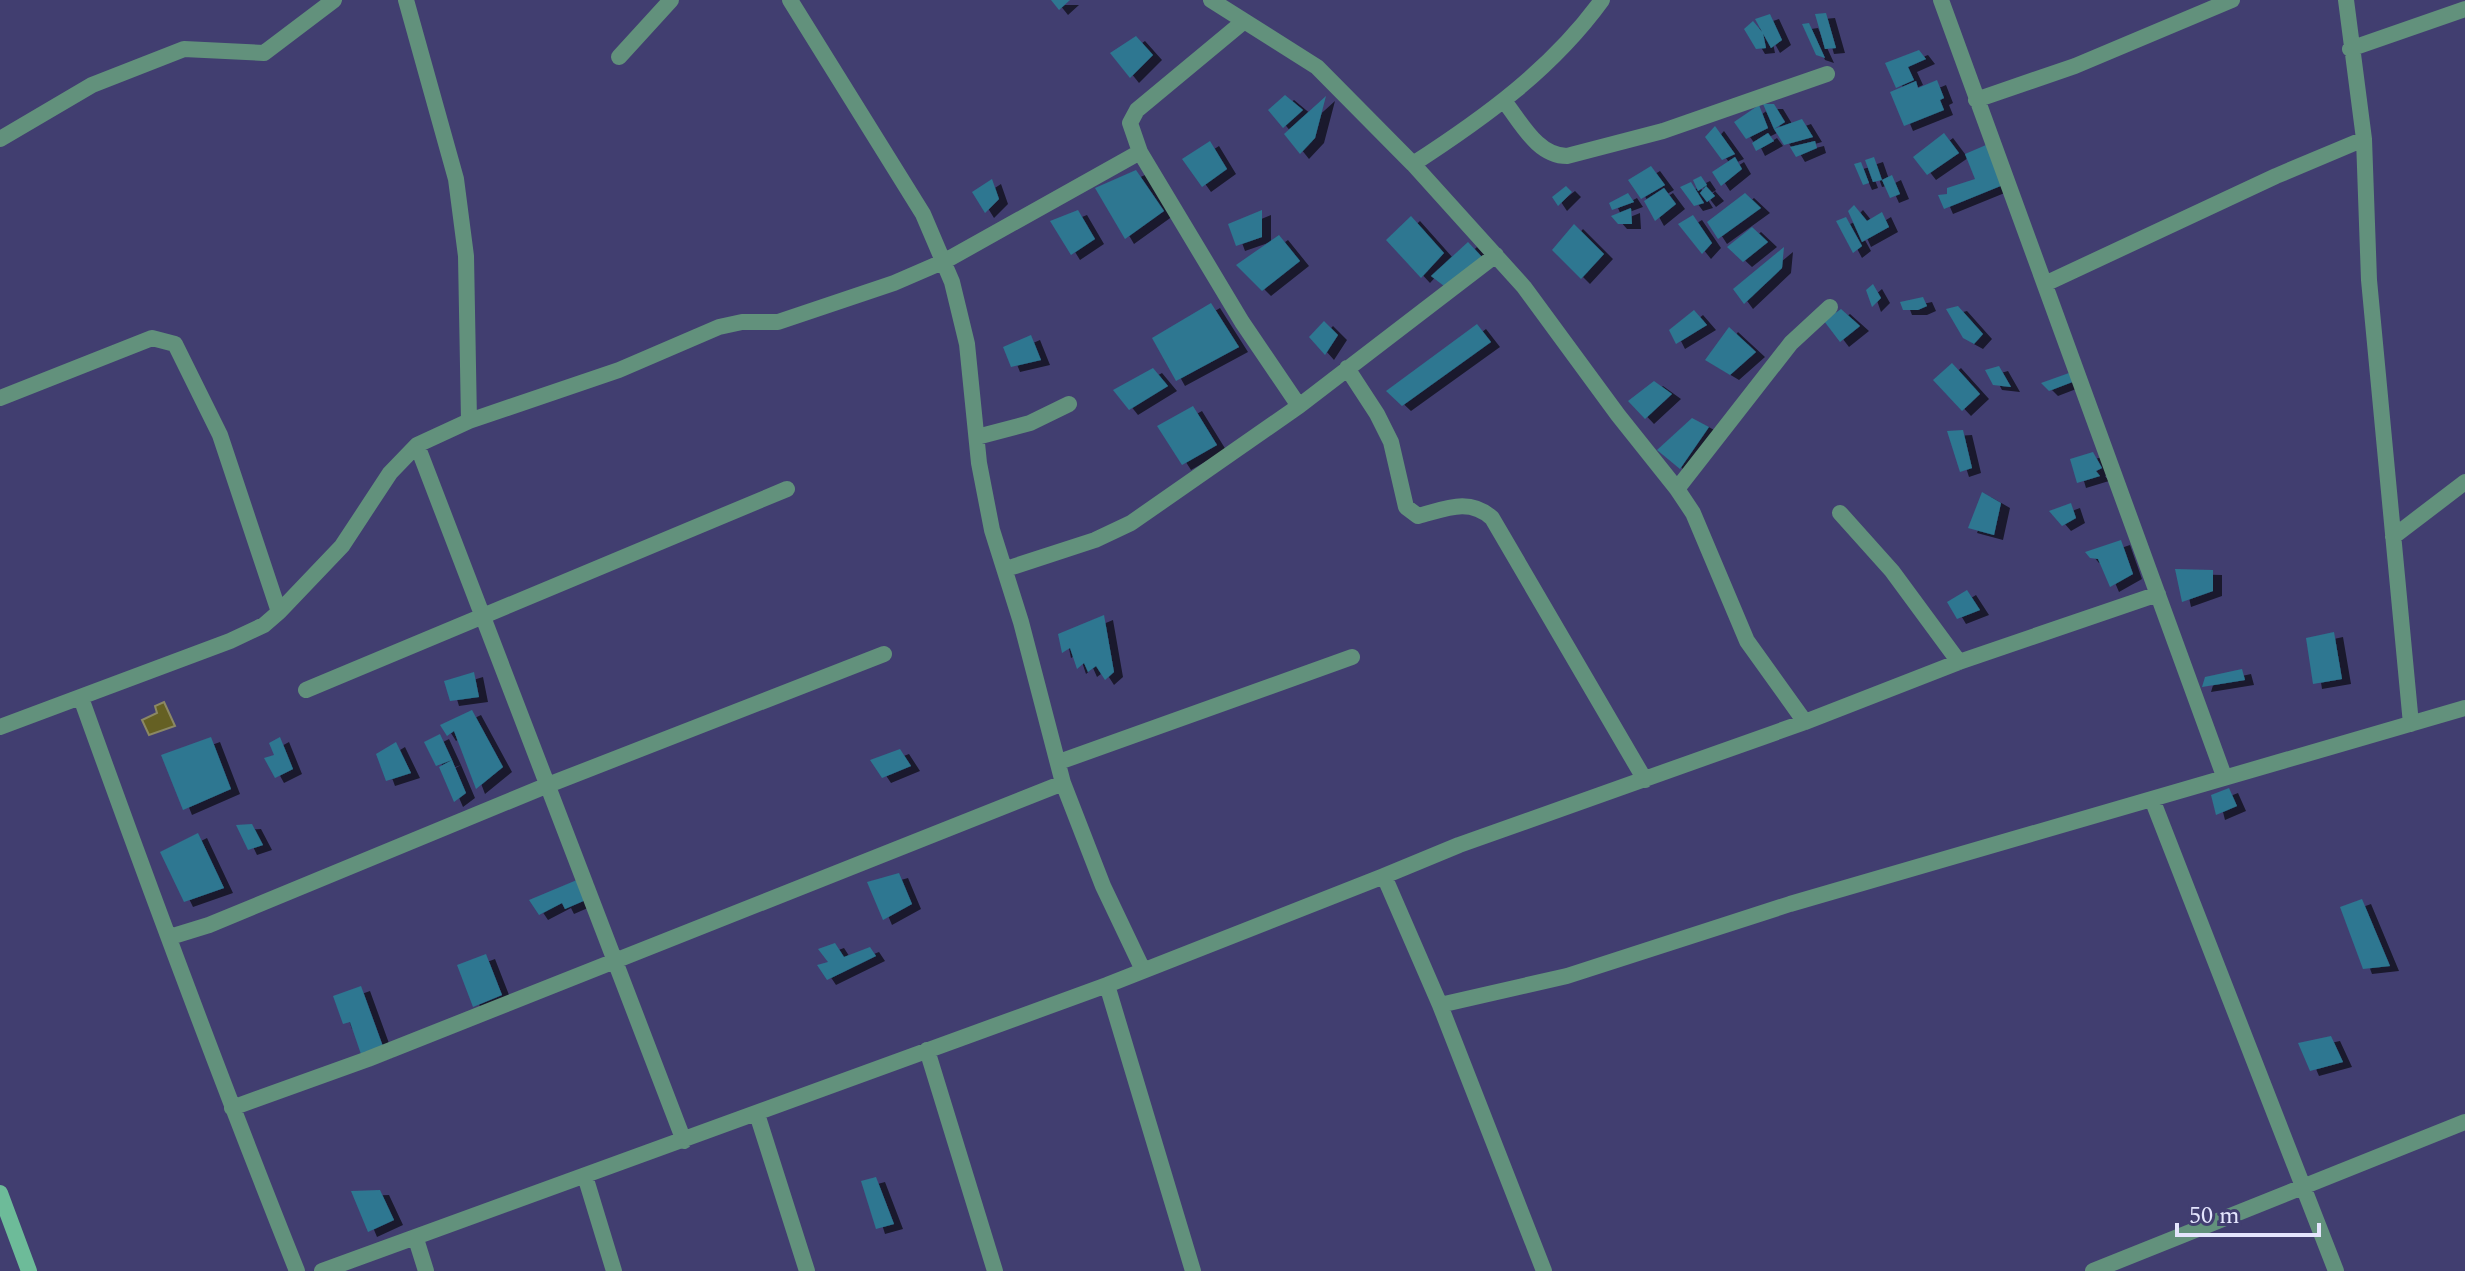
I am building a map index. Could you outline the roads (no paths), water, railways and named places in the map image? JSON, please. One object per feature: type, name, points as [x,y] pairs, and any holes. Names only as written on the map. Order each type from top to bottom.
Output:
[{"type":"street","points":[[0,139],[92,85],[184,49],[264,53],[334,0]]},
{"type":"street","points":[[406,0],[456,179],[466,256],[469,421]]},
{"type":"street","points":[[619,57],[671,0]]},
{"type":"street","points":[[790,0],[923,214],[945,261],[967,344],[984,497],[1063,783],[1103,886],[1143,970]]},
{"type":"street","points":[[1211,0],[1317,67],[1413,164],[1496,255],[1693,513],[1747,641],[1805,722]]},
{"type":"street","points":[[1413,164],[1504,101],[1554,57],[1602,0]]},
{"type":"street","points":[[1941,0],[2047,283],[2224,776]]},
{"type":"street","points":[[1976,100],[2075,66],[2232,0]]},
{"type":"street","points":[[2346,0],[2364,139],[2369,280],[2411,724]]},
{"type":"street","points":[[2350,49],[2465,9]]},
{"type":"street","points":[[1243,22],[1137,110],[1130,123],[1140,152],[1242,322],[1299,406]]},
{"type":"street","points":[[1504,101],[1539,145],[1553,156],[1567,156],[1663,131],[1827,74]]},
{"type":"street","points":[[2047,283],[2236,194],[2364,139]]},
{"type":"street","points":[[0,727],[230,641],[264,625],[342,546],[390,473],[417,445],[469,421],[619,370],[719,327],[742,322],[778,322],[894,283],[945,261],[1140,152]]},
{"type":"street","points":[[1006,569],[1095,540],[1131,523],[1299,406],[1496,255]]},
{"type":"street","points":[[1677,489],[1791,343],[1830,307]]},
{"type":"street","points":[[0,398],[152,338],[175,344],[220,435],[279,612]]},
{"type":"street","points":[[1347,368],[1391,442],[1406,507],[1418,516],[1464,505],[1479,506],[1492,518],[1645,780]]},
{"type":"street","points":[[977,437],[1030,423],[1069,404]]},
{"type":"street","points":[[417,445],[480,616],[617,960],[647,1049],[684,1141]]},
{"type":"street","points":[[2393,537],[2465,482]]},
{"type":"street","points":[[306,690],[787,489]]},
{"type":"street","points":[[1840,513],[1892,571],[1959,662]]},
{"type":"street","points":[[322,1271],[1107,985],[1459,845],[1805,722],[1959,662],[2158,594]]},
{"type":"street","points":[[170,937],[344,871],[548,785],[884,654]]},
{"type":"street","points":[[1059,762],[1352,657]]},
{"type":"street","points":[[81,698],[170,937],[197,1021],[297,1271]]},
{"type":"street","points":[[1440,1005],[1567,976],[1790,904],[2465,708]]},
{"type":"street","points":[[232,1108],[1063,783]]},
{"type":"street","points":[[2152,799],[2336,1271]]},
{"type":"street","points":[[1384,876],[1440,1005],[1544,1271]]},
{"type":"street","points":[[1107,985],[1193,1271]]},
{"type":"street","points":[[927,1050],[995,1271]]},
{"type":"street","points":[[757,1114],[807,1271]]},
{"type":"street","points":[[2093,1271],[2465,1122]]},
{"type":"street","points":[[585,1176],[614,1271]]},
{"type":"street","points":[[0,1193],[29,1271]]},
{"type":"street","points":[[416,1239],[426,1271]]}]
